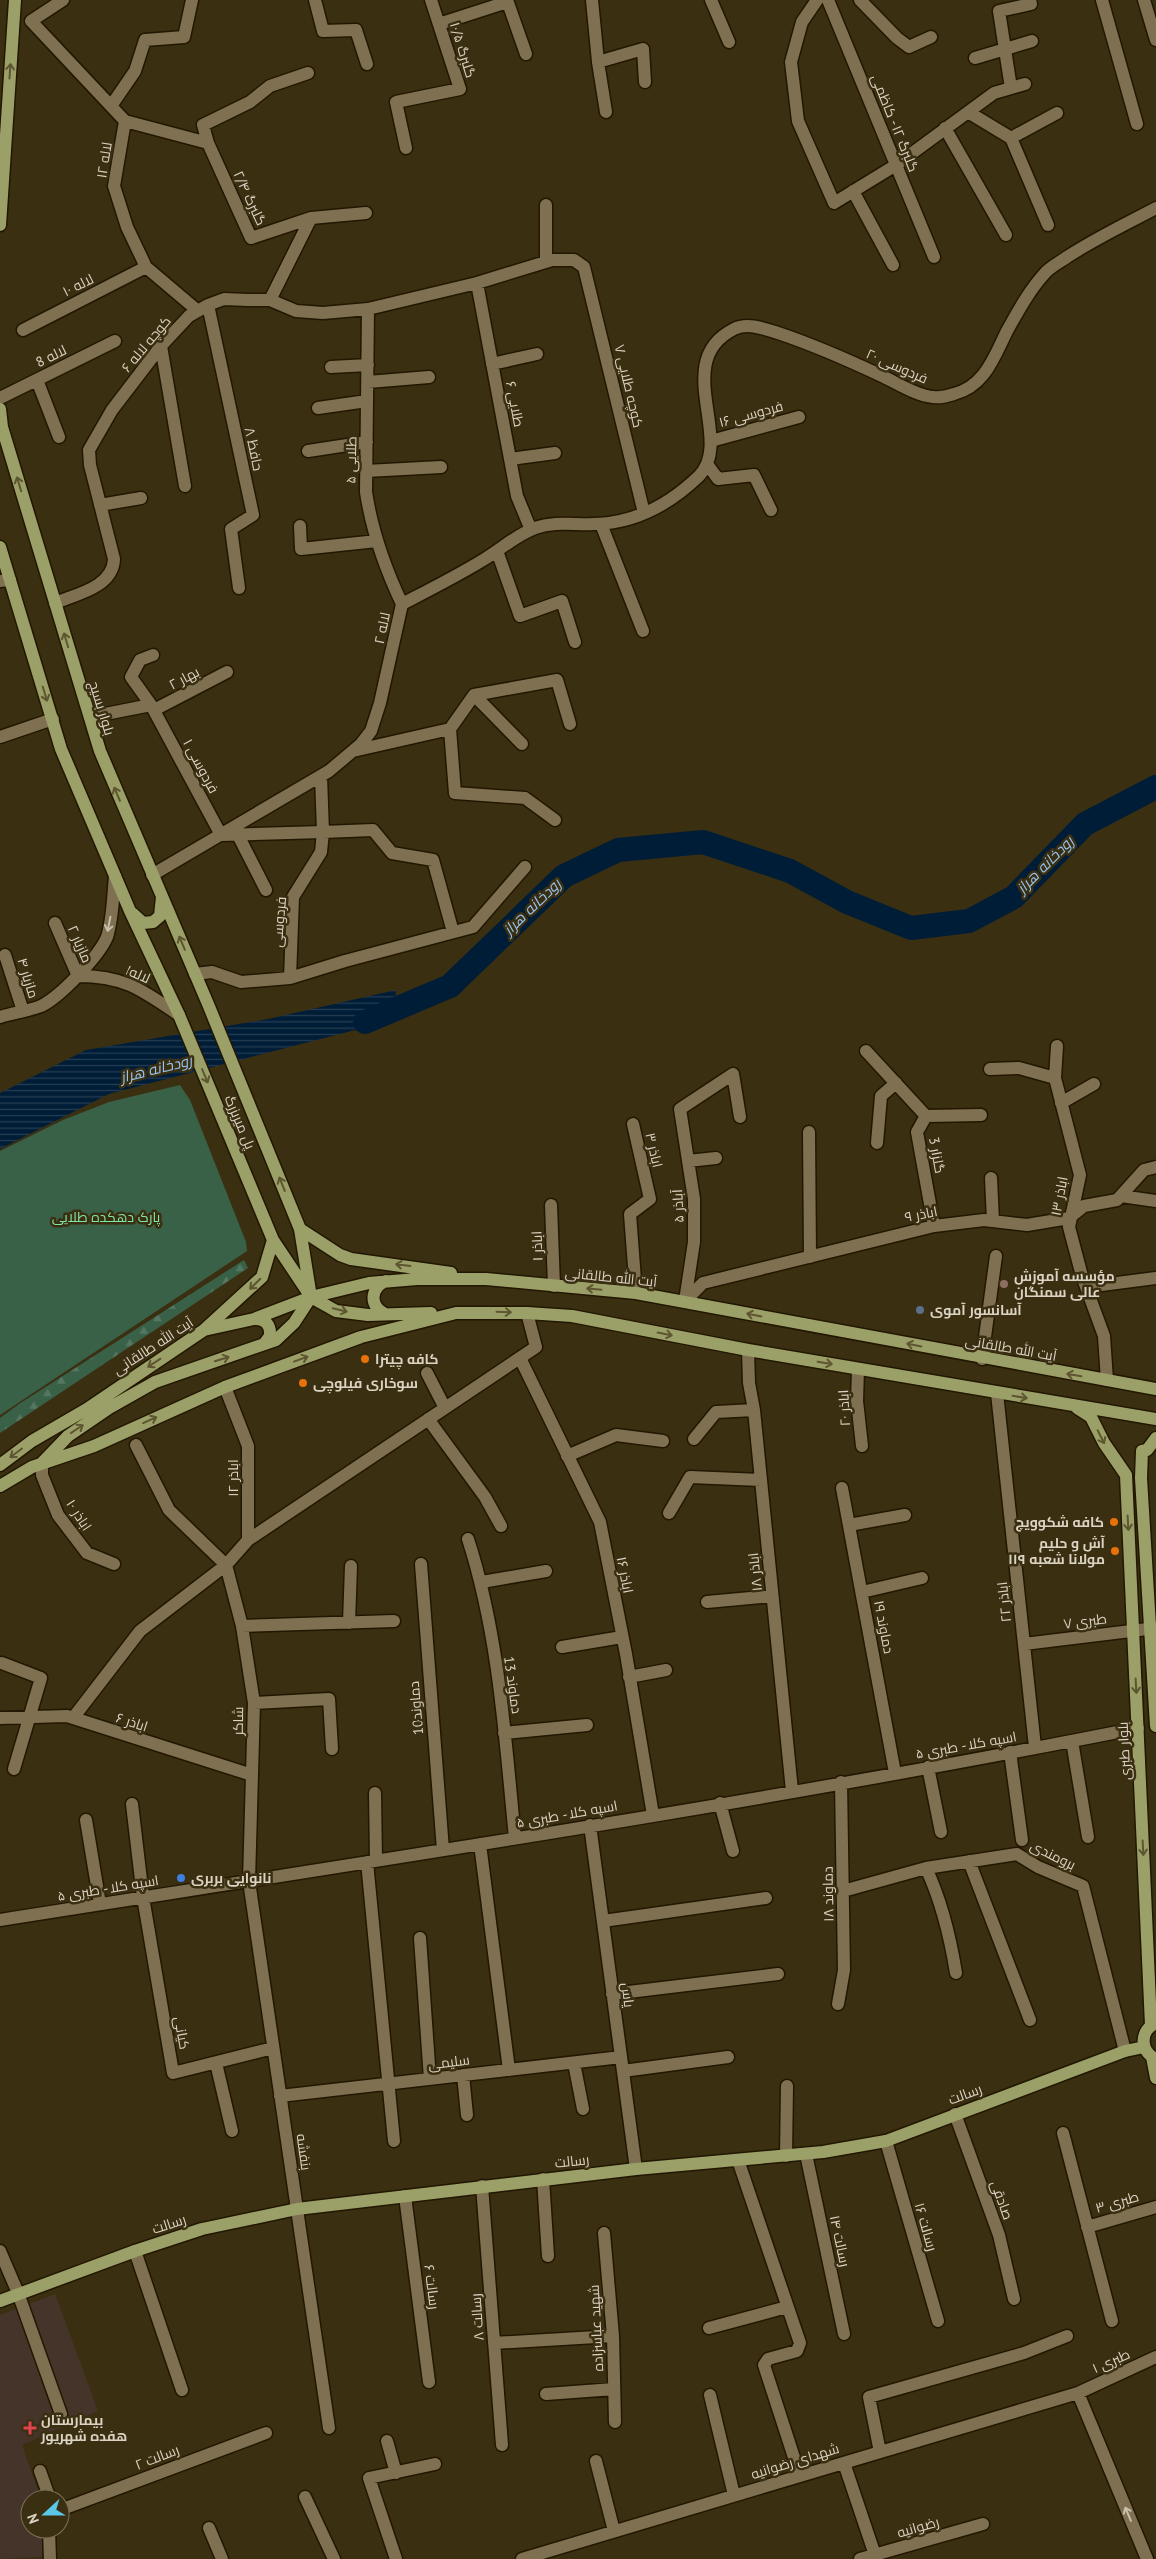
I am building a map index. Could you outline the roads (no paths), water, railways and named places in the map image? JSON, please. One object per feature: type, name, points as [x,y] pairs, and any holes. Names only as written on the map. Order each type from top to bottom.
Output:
[{"type":"main road","points":[[0,225],[15,0]]},
{"type":"main road","name":"بلوار بسیج","points":[[0,409],[2,427],[100,751],[208,1004]]},
{"type":"main road","points":[[0,547],[5,580],[53,719],[61,749],[130,911],[179,1015]]},
{"type":"main road","points":[[130,911],[144,923],[153,922],[160,916],[162,897]]},
{"type":"main road","name":"پل میربزرگ","points":[[208,1004],[300,1229],[311,1297]]},
{"type":"main road","name":"پل میربزرگ","points":[[179,1015],[273,1240],[311,1297]]},
{"type":"main road","points":[[300,1229],[340,1255],[351,1259],[415,1266],[486,1279]]},
{"type":"main road","points":[[204,1330],[262,1277],[273,1240]]},
{"type":"main road","name":"آیت الله طالقانی","points":[[0,1465],[32,1441],[87,1409],[204,1330],[254,1319],[311,1297],[386,1281],[486,1279],[636,1292],[982,1359],[1156,1389]]},
{"type":"main road","points":[[385,1314],[377,1308],[373,1299],[376,1288],[386,1281]]},
{"type":"main road","points":[[42,1463],[68,1436],[109,1408],[155,1382],[276,1340],[294,1323],[311,1297],[336,1311],[385,1314],[527,1313],[572,1316],[748,1350],[1156,1419]]},
{"type":"main road","points":[[0,1486],[42,1463],[106,1440],[225,1387],[361,1337],[456,1313]]},
{"type":"main road","points":[[254,1319],[263,1320],[269,1327],[270,1336],[264,1344]]},
{"type":"main road","name":"بلوار طبری","points":[[1072,1405],[1091,1417],[1104,1443],[1126,1475],[1154,2024]]},
{"type":"main road","points":[[1156,1438],[1147,1450],[1142,1451],[1141,1478],[1153,1628],[1156,1726]]},
{"type":"main road","points":[[1154,2024],[1144,2035],[1151,2054],[1156,2078]]},
{"type":"main road","name":"رسالت","points":[[0,2301],[135,2251],[202,2229],[297,2209],[543,2179],[806,2154],[886,2140],[1126,2051],[1151,2054]]},
{"type":"street","points":[[63,0],[32,21],[125,121],[208,143]]},
{"type":"street","points":[[111,106],[135,71],[145,40],[184,37],[192,0]]},
{"type":"street","points":[[315,0],[323,31],[356,30],[367,64]]},
{"type":"street","name":"گلبرگ ۱۰/۵","points":[[406,148],[396,102],[460,89],[432,0]]},
{"type":"street","points":[[592,0],[598,62],[606,112]]},
{"type":"street","points":[[711,0],[729,42]]},
{"type":"street","points":[[817,0],[802,22],[791,62],[798,122],[834,203],[896,165],[994,93],[1025,84]]},
{"type":"street","name":"گلبرگ ۱۲ - کاظمی","points":[[828,0],[934,257]]},
{"type":"street","points":[[860,0],[909,47],[931,37]]},
{"type":"street","points":[[1011,88],[999,12],[1031,4],[1030,0]]},
{"type":"street","points":[[1102,0],[1137,124]]},
{"type":"street","points":[[1144,0],[1156,40]]},
{"type":"street","points":[[439,24],[507,1],[526,54]]},
{"type":"street","points":[[975,58],[1032,41]]},
{"type":"street","points":[[598,62],[643,50],[645,82]]},
{"type":"street","points":[[208,143],[203,125],[250,102],[270,86],[308,73]]},
{"type":"street","points":[[968,112],[1011,138],[1048,225]]},
{"type":"street","points":[[1011,138],[1057,113]]},
{"type":"street","name":"لاله ۱۲","points":[[125,121],[114,186],[127,227],[146,268],[203,308]]},
{"type":"street","points":[[945,128],[1006,235]]},
{"type":"street","name":"گلبرگ ۲/۴","points":[[208,143],[251,238],[311,218],[366,213]]},
{"type":"street","points":[[853,191],[893,264]]},
{"type":"street","points":[[546,205],[546,262]]},
{"type":"street","name":"فردوسی ۲۰","points":[[711,441],[704,401],[706,371],[710,353],[720,338],[737,327],[758,327],[812,344],[932,398],[955,394],[976,384],[990,367],[1026,300],[1048,270],[1096,238],[1156,208]]},
{"type":"street","points":[[270,300],[311,218]]},
{"type":"street","name":"کوچه لاله ۶","points":[[55,602],[87,590],[107,579],[114,569],[114,559],[90,465],[89,450],[112,410],[161,346],[189,316],[224,299],[270,300],[296,310],[323,312],[368,309],[477,283],[546,262],[574,260],[584,266]]},
{"type":"street","name":"کوچه طلایی ۷","points":[[584,266],[644,513]]},
{"type":"street","name":"لاله ۱۰","points":[[23,330],[146,268]]},
{"type":"street","name":"طلایی ۶","points":[[477,283],[517,496],[531,530]]},
{"type":"street","name":"حافظ ۸","points":[[203,308],[253,515],[230,529],[239,588]]},
{"type":"street","name":"طلایی ۵","points":[[368,309],[366,471],[368,510],[386,570],[402,604]]},
{"type":"street","name":"لاله 8","points":[[0,398],[115,341]]},
{"type":"street","points":[[161,346],[185,486]]},
{"type":"street","points":[[492,364],[536,354]]},
{"type":"street","points":[[331,367],[368,365]]},
{"type":"street","points":[[368,382],[429,378]]},
{"type":"street","points":[[37,380],[59,437]]},
{"type":"street","points":[[318,408],[367,401]]},
{"type":"street","name":"فردوسی ۱۶","points":[[711,441],[799,417]]},
{"type":"street","points":[[711,441],[711,458],[707,464],[718,479],[754,475],[771,510]]},
{"type":"street","points":[[308,451],[367,442]]},
{"type":"street","points":[[510,459],[555,453]]},
{"type":"street","name":"لاله ۲","points":[[152,875],[321,776],[353,751],[370,731],[380,703],[402,604],[531,530],[550,523],[601,524],[621,522],[644,513],[672,498],[701,474],[707,464]]},
{"type":"street","points":[[366,471],[441,467]]},
{"type":"street","points":[[100,505],[141,498]]},
{"type":"street","points":[[601,524],[643,631]]},
{"type":"street","points":[[300,526],[302,549],[377,541]]},
{"type":"street","points":[[497,551],[520,616],[562,601],[576,642]]},
{"type":"street","name":"فردوسی ۱","points":[[153,655],[140,660],[131,676],[153,708],[221,835]]},
{"type":"street","name":"بهار ۲","points":[[90,717],[153,708],[227,672]]},
{"type":"street","points":[[555,820],[525,798],[455,793],[450,729],[474,695],[557,680],[570,724]]},
{"type":"street","points":[[474,695],[522,744]]},
{"type":"street","points":[[0,737],[53,719]]},
{"type":"street","points":[[353,751],[450,729]]},
{"type":"street","name":"فردوسی","points":[[290,978],[293,897],[321,852],[323,832],[321,776]]},
{"type":"street","points":[[221,835],[373,830],[392,853],[433,860],[453,932]]},
{"type":"street","points":[[238,835],[266,890]]},
{"type":"street","points":[[195,974],[212,972],[241,982],[290,978],[472,927],[525,868]]},
{"type":"street","points":[[0,1017],[42,1005],[78,976],[97,953],[107,937],[115,876]]},
{"type":"street","name":"مازیار ۲","points":[[55,923],[78,976]]},
{"type":"street","name":"مازیار ۴","points":[[6,955],[23,1011]]},
{"type":"street","name":"لاله۱","points":[[78,976],[103,976],[134,985],[179,1015]]},
{"type":"street","name":"اباذر ۱۳","points":[[1057,1046],[1055,1078],[1080,1175],[1069,1218],[1069,1227],[1086,1286],[1104,1336],[1106,1380]]},
{"type":"street","points":[[866,1051],[926,1116]]},
{"type":"street","points":[[990,1069],[1019,1068],[1055,1078]]},
{"type":"street","name":"آباذر ۵","points":[[685,1301],[694,1242],[694,1199],[680,1108],[733,1074],[740,1117]]},
{"type":"street","points":[[877,1143],[880,1096],[896,1084]]},
{"type":"street","points":[[1061,1102],[1094,1084]]},
{"type":"street","name":"گلزار 3","points":[[934,1226],[917,1132],[926,1116],[981,1115]]},
{"type":"street","name":"اباذر ۳","points":[[633,1124],[650,1200],[630,1214],[636,1292]]},
{"type":"street","points":[[809,1132],[810,1257]]},
{"type":"street","points":[[688,1161],[716,1158]]},
{"type":"street","points":[[1121,1196],[1144,1170],[1156,1167]]},
{"type":"street","points":[[991,1178],[993,1221]]},
{"type":"street","points":[[1121,1196],[1156,1200]]},
{"type":"street","name":"اباذر ۹","points":[[685,1301],[703,1283],[934,1226],[984,1220],[1027,1225],[1069,1218],[1084,1206],[1117,1200],[1121,1196]]},
{"type":"street","name":"اباذر ۱","points":[[551,1205],[554,1286]]},
{"type":"street","points":[[982,1359],[996,1256]]},
{"type":"street","points":[[1086,1286],[1156,1278]]},
{"type":"street","points":[[73,1718],[140,1631],[226,1565],[248,1540],[536,1347],[527,1313]]},
{"type":"street","name":"اباذر ۱۸","points":[[748,1350],[749,1383],[754,1410],[792,1791]]},
{"type":"street","name":"اباذر ۱۶","points":[[520,1358],[600,1522],[653,1815]]},
{"type":"street","name":"اباذر ۲۰","points":[[858,1369],[857,1401],[862,1446]]},
{"type":"street","points":[[427,1372],[445,1408]]},
{"type":"street","name":"اباذر ۱۲","points":[[225,1387],[248,1446],[248,1540]]},
{"type":"street","name":"اباذر ۲۲","points":[[997,1393],[1035,1748]]},
{"type":"street","points":[[694,1439],[716,1412],[754,1410]]},
{"type":"street","points":[[428,1419],[485,1497],[502,1526]]},
{"type":"street","points":[[567,1456],[616,1435],[663,1442]]},
{"type":"street","points":[[136,1445],[170,1510],[226,1565]]},
{"type":"street","name":"اباذر ۱۰","points":[[42,1463],[42,1476],[58,1516],[87,1553],[114,1564]]},
{"type":"street","points":[[669,1513],[690,1476],[761,1480]]},
{"type":"street","name":"دماوند ۱۹","points":[[842,1488],[895,1773]]},
{"type":"street","points":[[849,1525],[905,1514]]},
{"type":"street","name":"دماوند 13","points":[[468,1539],[482,1582],[499,1682],[515,1838]]},
{"type":"street","name":"دماوند10","points":[[421,1564],[443,1850]]},
{"type":"street","name":"شاکر","points":[[226,1565],[242,1626],[254,1703],[249,1881]]},
{"type":"street","points":[[349,1623],[351,1566]]},
{"type":"street","points":[[482,1582],[546,1571]]},
{"type":"street","points":[[862,1592],[922,1578]]},
{"type":"street","points":[[707,1602],[772,1596]]},
{"type":"street","points":[[242,1626],[394,1622]]},
{"type":"street","name":"طبری ۷","points":[[1024,1644],[1153,1628]]},
{"type":"street","points":[[562,1647],[622,1637]]},
{"type":"street","points":[[2,1663],[41,1678],[14,1769]]},
{"type":"street","points":[[629,1677],[666,1670]]},
{"type":"street","points":[[254,1703],[329,1699],[332,1749]]},
{"type":"street","name":"اباذر ۶","points":[[0,1718],[67,1716],[252,1775]]},
{"type":"street","points":[[504,1733],[587,1725]]},
{"type":"street","name":"اسپه کلا - طبری ۵","points":[[0,1920],[372,1862],[653,1815],[1138,1728]]},
{"type":"street","points":[[1072,1741],[1088,1837]]},
{"type":"street","points":[[1010,1752],[1022,1840]]},
{"type":"street","points":[[928,1767],[941,1832]]},
{"type":"street","name":"دماوند ۱۸","points":[[838,2004],[844,1970],[841,1782]]},
{"type":"street","points":[[375,1793],[372,1862],[388,2084],[394,2140]]},
{"type":"street","points":[[720,1803],[733,1851]]},
{"type":"street","points":[[132,1804],[143,1897]]},
{"type":"street","points":[[86,1820],[100,1904]]},
{"type":"street","name":"یاس","points":[[590,1825],[636,2169]]},
{"type":"street","points":[[480,1844],[509,2070]]},
{"type":"street","name":"برومندی","points":[[843,1891],[926,1868],[1017,1854],[1038,1867],[1083,1886],[1126,2051]]},
{"type":"street","points":[[969,1861],[1030,2020]]},
{"type":"street","points":[[926,1868],[937,1891],[948,1928],[956,1973]]},
{"type":"street","name":"بنفشه","points":[[249,1881],[328,2428]]},
{"type":"street","name":"کیانی","points":[[143,1897],[173,2072],[274,2048]]},
{"type":"street","points":[[603,1921],[766,1898]]},
{"type":"street","points":[[420,1938],[430,2079]]},
{"type":"street","points":[[612,1994],[778,1974]]},
{"type":"street","name":"سلیمی","points":[[280,2096],[621,2057]]},
{"type":"street","points":[[623,2071],[728,2057]]},
{"type":"street","points":[[216,2063],[232,2131]]},
{"type":"street","points":[[574,2063],[584,2109]]},
{"type":"street","points":[[463,2075],[467,2114]]},
{"type":"street","points":[[786,2156],[787,2086]]},
{"type":"street","name":"صادقی","points":[[955,2114],[999,2235],[1014,2299]]},
{"type":"street","points":[[1063,2133],[1112,2321]]},
{"type":"street","name":"رسالت ۱۶","points":[[886,2140],[938,2321]]},
{"type":"street","name":"رسالت ۱۴","points":[[806,2154],[844,2334]]},
{"type":"street","points":[[738,2160],[800,2348],[797,2351],[768,2359],[764,2365],[800,2476]]},
{"type":"street","points":[[543,2179],[548,2256]]},
{"type":"street","name":"رسالت ۸","points":[[482,2186],[502,2445]]},
{"type":"street","name":"رسالت ۶","points":[[405,2196],[429,2382]]},
{"type":"street","name":"طبری ۳","points":[[1087,2226],[1156,2207]]},
{"type":"street","name":"شهید عباسزاده","points":[[604,2234],[613,2336],[615,2422]]},
{"type":"street","points":[[0,2251],[18,2293],[61,2414]]},
{"type":"street","points":[[135,2251],[182,2390]]},
{"type":"street","points":[[710,2328],[787,2307]]},
{"type":"street","points":[[494,2344],[613,2336]]},
{"type":"street","points":[[880,2452],[869,2397],[1024,2353],[1067,2336]]},
{"type":"street","name":"طبری ۱","points":[[1078,2393],[1156,2357]]},
{"type":"street","points":[[546,2394],[614,2389]]},
{"type":"street","points":[[1078,2393],[1147,2559]]},
{"type":"street","name":"شهدای رضوانیه","points":[[522,2559],[1078,2393]]},
{"type":"street","points":[[710,2395],[734,2496]]},
{"type":"street","name":"رسالت ۲","points":[[70,2506],[266,2434]]},
{"type":"street","points":[[387,2441],[396,2472]]},
{"type":"street","points":[[596,2461],[614,2531]]},
{"type":"street","points":[[844,2463],[876,2555]]},
{"type":"street","points":[[396,2559],[369,2478],[435,2464]]},
{"type":"street","points":[[40,2471],[46,2489]]},
{"type":"street","points":[[305,2498],[334,2559]]},
{"type":"street","name":"رضوانیه","points":[[860,2559],[983,2524]]},
{"type":"street","points":[[209,2528],[222,2559]]},
{"type":"street","points":[[49,2539],[50,2559]]},
{"type":"water","points":[[396,990],[394,1020],[109,1094],[0,1149],[0,1093],[86,1050],[268,1019]]},
{"type":"waterway","name":"رودخانه هراز","points":[[365,1022],[450,986],[564,876],[618,850],[703,842],[790,871],[847,902],[911,928],[969,921],[1014,897],[1085,824],[1156,787]]},
{"type":"place","name":"مؤسسه آموزش عالی سمنگان","points":[[1004,1284]]},
{"type":"place","name":"آسانسور آموی","points":[[920,1310]]},
{"type":"place","name":"کافه چیترا","points":[[365,1359]]},
{"type":"place","name":"سوخاری فیلوچی","points":[[303,1383]]},
{"type":"place","name":"کافه شکوویچ","points":[[1114,1522]]},
{"type":"place","name":"آش و حلیم مولانا شعبه ۱۱۹","points":[[1115,1551]]},
{"type":"place","name":"نانوایی بربری","points":[[181,1878]]},
{"type":"place","name":"بیمارستان هفده شهریور","points":[[30,2428]]},
{"type":"park label","name":"پارک دهکده طلایی","points":[[106,1217]]}]
